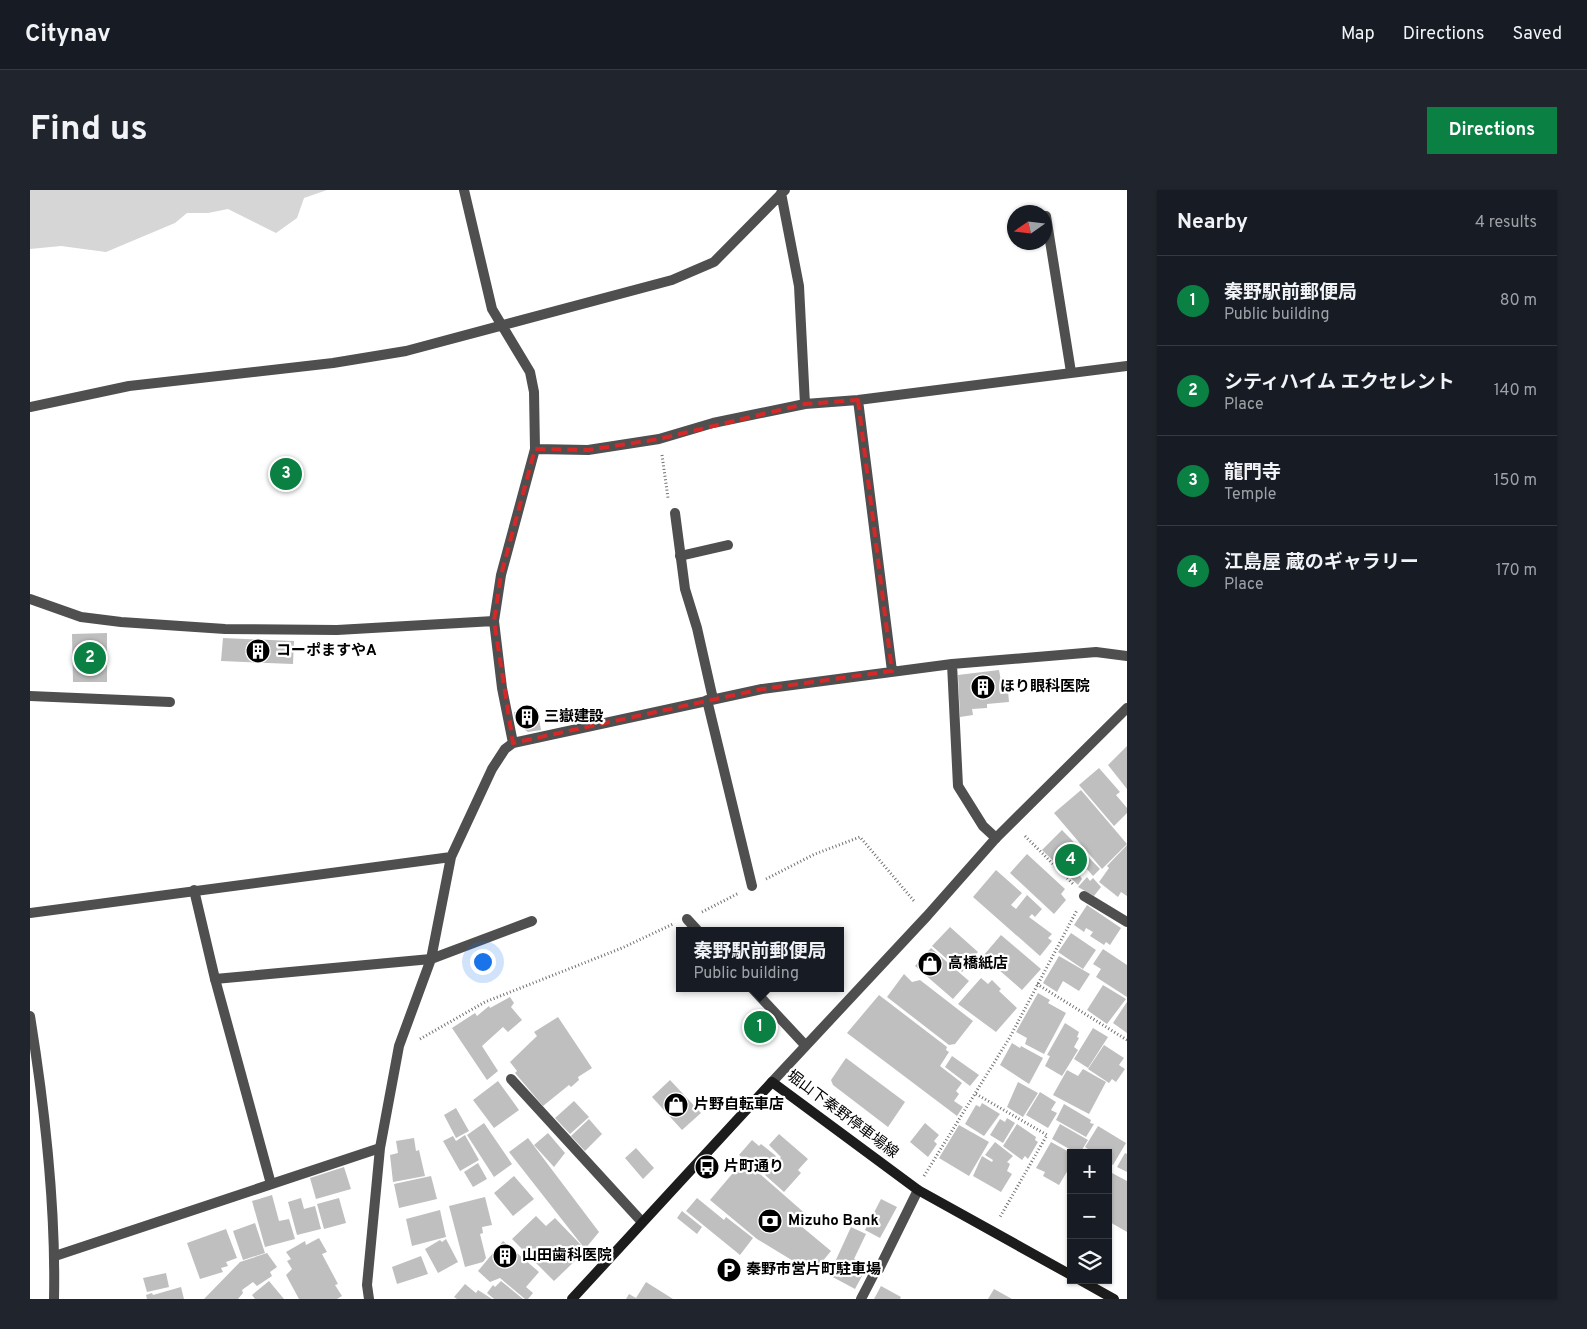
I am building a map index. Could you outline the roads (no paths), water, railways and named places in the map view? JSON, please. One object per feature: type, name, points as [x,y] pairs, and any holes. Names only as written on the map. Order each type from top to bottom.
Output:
[{"type":"main road","name":"堀山下秦野停車場線","points":[[572,1299],[772,1082],[784,1093],[918,1190],[1067,1273]]},
{"type":"main road","points":[[1087,1284],[1114,1299]]},
{"type":"street","points":[[464,190],[492,309],[501,327],[530,372],[536,414],[535,448],[500,574],[494,621],[502,688],[513,743]]},
{"type":"street","points":[[30,407],[129,386],[333,363],[406,351],[672,280],[714,262],[782,191]]},
{"type":"street","points":[[782,191],[799,286],[805,404]]},
{"type":"street","points":[[1051,250],[1071,372]]},
{"type":"street","points":[[535,448],[588,450],[659,439],[713,423],[805,404],[858,400],[1127,366]]},
{"type":"street","points":[[858,400],[892,671]]},
{"type":"street","points":[[675,513],[685,589],[697,628],[710,700],[752,886]]},
{"type":"street","points":[[680,556],[728,545]]},
{"type":"street","points":[[30,599],[81,617],[121,622],[226,629],[337,630],[494,621]]},
{"type":"street","points":[[366,1298],[380,1148],[399,1046],[431,959],[451,857],[492,769],[505,749],[513,743],[762,689],[952,664],[1096,652],[1127,656]]},
{"type":"street","points":[[952,664],[958,786],[984,826],[996,838]]},
{"type":"street","points":[[30,696],[170,702]]},
{"type":"street","points":[[772,1082],[996,838],[1127,708]]},
{"type":"street","points":[[30,913],[451,857]]},
{"type":"street","points":[[194,890],[215,979],[271,1184]]},
{"type":"street","points":[[1084,896],[1127,922]]},
{"type":"street","points":[[687,919],[694,927]]},
{"type":"street","points":[[215,979],[431,959],[532,921]]},
{"type":"street","points":[[756,992],[806,1045]]},
{"type":"street","points":[[30,1016],[38,1068],[55,1256],[54,1299]]},
{"type":"street","points":[[512,1079],[642,1222]]},
{"type":"street","points":[[55,1256],[380,1148]]},
{"type":"street","points":[[861,1299],[874,1272],[879,1269],[918,1190]]},
{"type":"place","name":"龍門寺","points":[[286,474]]},
{"type":"place","name":"コーポますやA","points":[[258,651]]},
{"type":"place","name":"シティハイム エクセレント","points":[[90,658]]},
{"type":"place","name":"ほり眼科医院","points":[[983,687]]},
{"type":"place","name":"三嶽建設","points":[[527,717]]},
{"type":"place","name":"江島屋 蔵のギャラリー","points":[[1071,860]]},
{"type":"place","name":"高橋紙店","points":[[930,964]]},
{"type":"place","name":"秦野駅前郵便局","points":[[760,1027]]},
{"type":"place","name":"片野自転車店","points":[[676,1105]]},
{"type":"place","name":"片町通り","points":[[707,1167]]},
{"type":"place","name":"Mizuho Bank","points":[[770,1221]]},
{"type":"place","name":"山田歯科医院","points":[[505,1256]]},
{"type":"place","name":"秦野市営片町駐車場","points":[[729,1270]]}]
